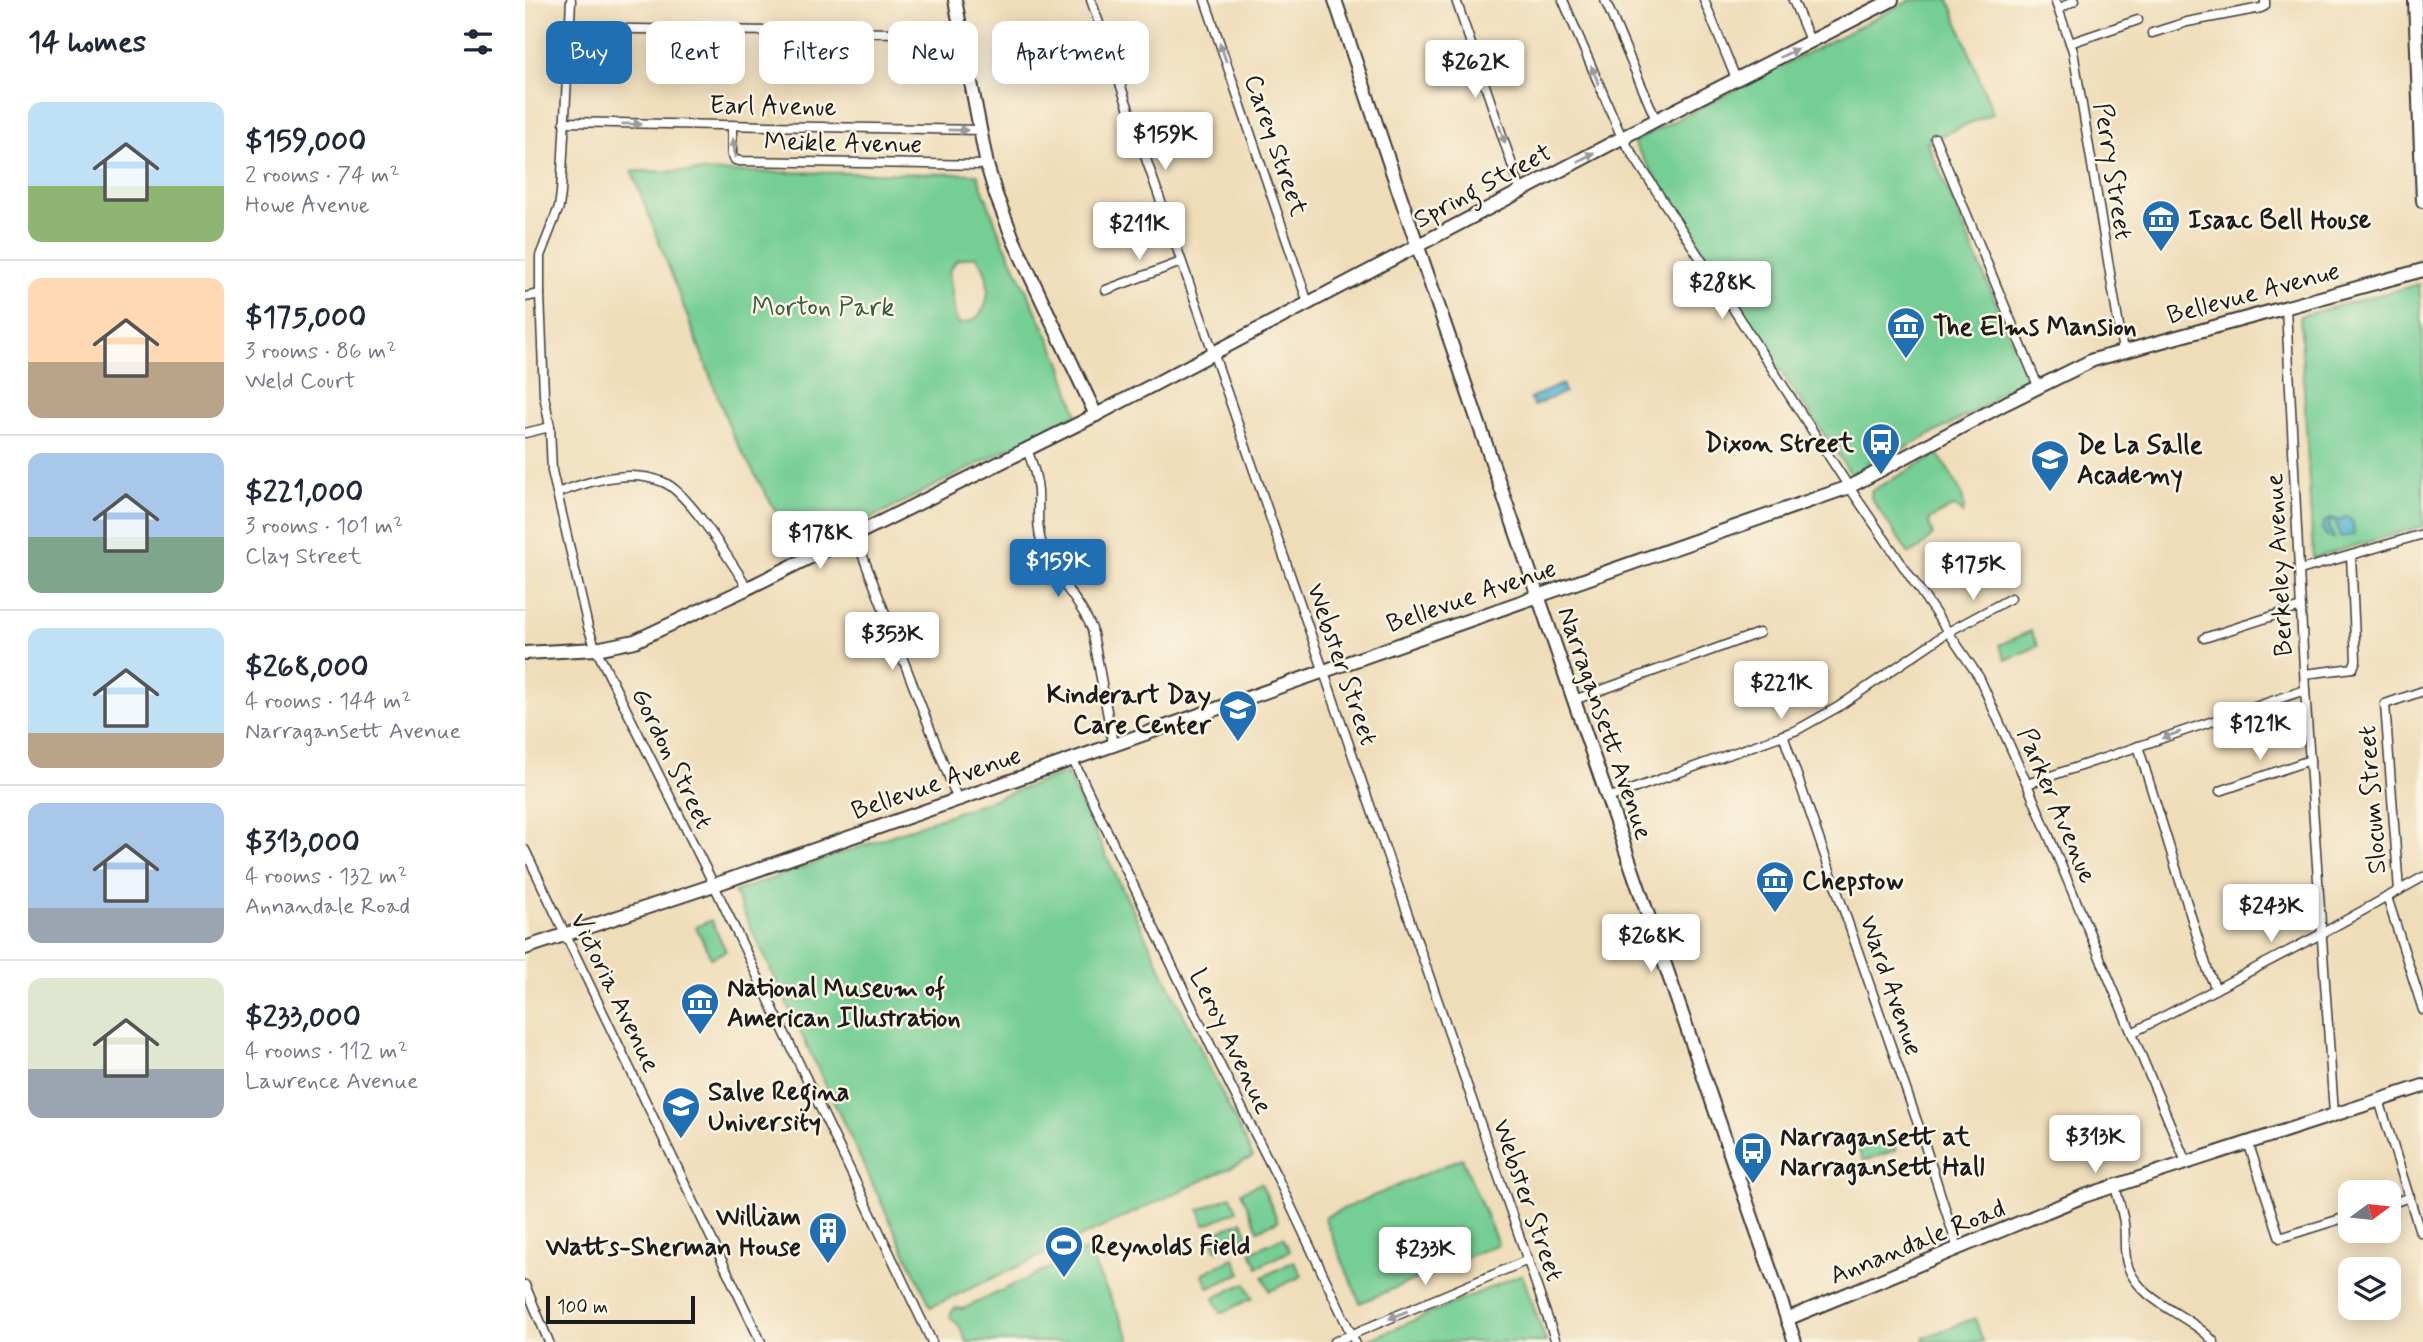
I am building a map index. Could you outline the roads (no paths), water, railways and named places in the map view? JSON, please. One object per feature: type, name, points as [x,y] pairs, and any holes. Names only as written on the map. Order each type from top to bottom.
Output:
[{"type":"main road","points":[[956,0],[958,21]]},
{"type":"main road","name":"Narragansett Avenue","points":[[1335,0],[1795,1342]]},
{"type":"main road","points":[[2415,0],[2419,30],[2423,201]]},
{"type":"main road","name":"Spring Street","points":[[525,653],[596,649],[635,641],[748,588],[1095,415],[1656,120],[1890,1]]},
{"type":"main road","points":[[970,84],[987,165],[1014,241],[1095,415]]},
{"type":"main road","name":"Bellevue Avenue","points":[[525,948],[714,885],[1850,486],[2093,359],[2423,270]]},
{"type":"main road","name":"Annandale Road","points":[[1787,1319],[2084,1196],[2423,1086]]},
{"type":"street","name":"Gordon Street","points":[[570,21],[571,0]]},
{"type":"street","name":"Webster Street","points":[[1091,0],[1556,1342]]},
{"type":"street","name":"Carey Street","points":[[1205,0],[1308,303]]},
{"type":"street","points":[[1456,0],[1521,191]]},
{"type":"street","points":[[1563,0],[1622,138],[1850,486]]},
{"type":"street","points":[[1605,0],[1656,120]]},
{"type":"street","points":[[1704,0],[1736,79]]},
{"type":"street","points":[[1793,0],[1811,43]]},
{"type":"street","points":[[2057,4],[2075,0]]},
{"type":"street","points":[[2152,33],[2187,22],[2261,8],[2265,6],[2265,0]]},
{"type":"street","name":"Perry Street","points":[[2057,4],[2070,43],[2123,351]]},
{"type":"street","points":[[2070,43],[2138,20]]},
{"type":"street","points":[[632,29],[888,33]]},
{"type":"street","name":"Gordon Street","points":[[566,84],[559,207],[540,256],[544,395],[550,427],[552,471],[588,627],[596,649],[714,885],[932,1342]]},
{"type":"street","name":"Earl Avenue","points":[[564,122],[980,130]]},
{"type":"street","name":"Meikle Avenue","points":[[732,125],[732,155],[740,162],[987,165]]},
{"type":"street","points":[[1935,138],[2038,386]]},
{"type":"street","points":[[1107,290],[1181,262]]},
{"type":"street","points":[[525,297],[540,294]]},
{"type":"street","name":"Berkeley Avenue","points":[[2286,308],[2305,690],[2334,1114]]},
{"type":"street","points":[[525,433],[550,427]]},
{"type":"street","points":[[1027,449],[1038,492],[1038,531],[1042,546],[1048,561],[1085,612],[1093,629],[1113,744]]},
{"type":"street","points":[[557,493],[588,482],[621,476],[663,482],[674,488],[686,502],[748,588]]},
{"type":"street","name":"Parker Avenue","points":[[1850,486],[1984,686],[2186,1162]]},
{"type":"street","points":[[2299,570],[2423,534]]},
{"type":"street","points":[[855,536],[957,798]]},
{"type":"street","points":[[2305,674],[2353,667],[2357,660],[2351,556]]},
{"type":"street","points":[[1608,798],[1783,735],[1838,707],[1948,632],[2011,598]]},
{"type":"street","points":[[2204,638],[2301,607]]},
{"type":"street","points":[[1574,700],[1759,633]]},
{"type":"street","points":[[2027,784],[2305,690]]},
{"type":"street","name":"Slocum Street","points":[[2399,891],[2385,704],[2423,691]]},
{"type":"street","name":"Ward Avenue","points":[[1783,735],[1919,1127],[1958,1249]]},
{"type":"street","points":[[2139,746],[2216,989]]},
{"type":"street","name":"Leroy Avenue","points":[[1072,758],[1354,1338]]},
{"type":"street","points":[[2220,791],[2310,760]]},
{"type":"street","name":"Victoria Avenue","points":[[525,850],[761,1342]]},
{"type":"street","points":[[2132,1033],[2423,877]]},
{"type":"street","name":"Slocum Street","points":[[2387,897],[2423,1010]]},
{"type":"street","points":[[2379,1100],[2420,1232]]},
{"type":"street","points":[[2248,1142],[2280,1238],[2338,1220]]},
{"type":"street","points":[[2115,1186],[2123,1215],[2129,1271],[2147,1293],[2200,1329],[2214,1342]]},
{"type":"street","points":[[2401,1201],[2410,1198]]},
{"type":"street","points":[[1334,1342],[1354,1338],[1528,1259]]},
{"type":"street","points":[[525,1285],[549,1342]]},
{"type":"water","points":[[1562,384],[1565,392],[1534,406],[1530,398]]},
{"type":"water","points":[[2345,517],[2353,523],[2354,535],[2340,537],[2337,524],[2330,520],[2328,526],[2334,539],[2326,536],[2322,528],[2324,522],[2331,518],[2340,521]]},
{"type":"place","name":"Isaac Bell House","points":[[2161,253]]},
{"type":"place","name":"The Elms Mansion","points":[[1906,360]]},
{"type":"place","name":"Dixon Street","points":[[1881,476]]},
{"type":"place","name":"De La Salle Academy","points":[[2050,493]]},
{"type":"place","name":"Kinderart Day Care Center","points":[[1238,743]]},
{"type":"place","name":"Chepstow","points":[[1775,914]]},
{"type":"place","name":"National Museum of American Illustration","points":[[700,1036]]},
{"type":"place","name":"Salve Regina University","points":[[681,1140]]},
{"type":"place","name":"Narragansett at Narragansett Hall","points":[[1753,1185]]},
{"type":"place","name":"William Watts-Sherman House","points":[[828,1265]]},
{"type":"place","name":"Reynolds Field","points":[[1064,1279]]},
{"type":"park label","name":"Morton Park","points":[[823,306]]}]
